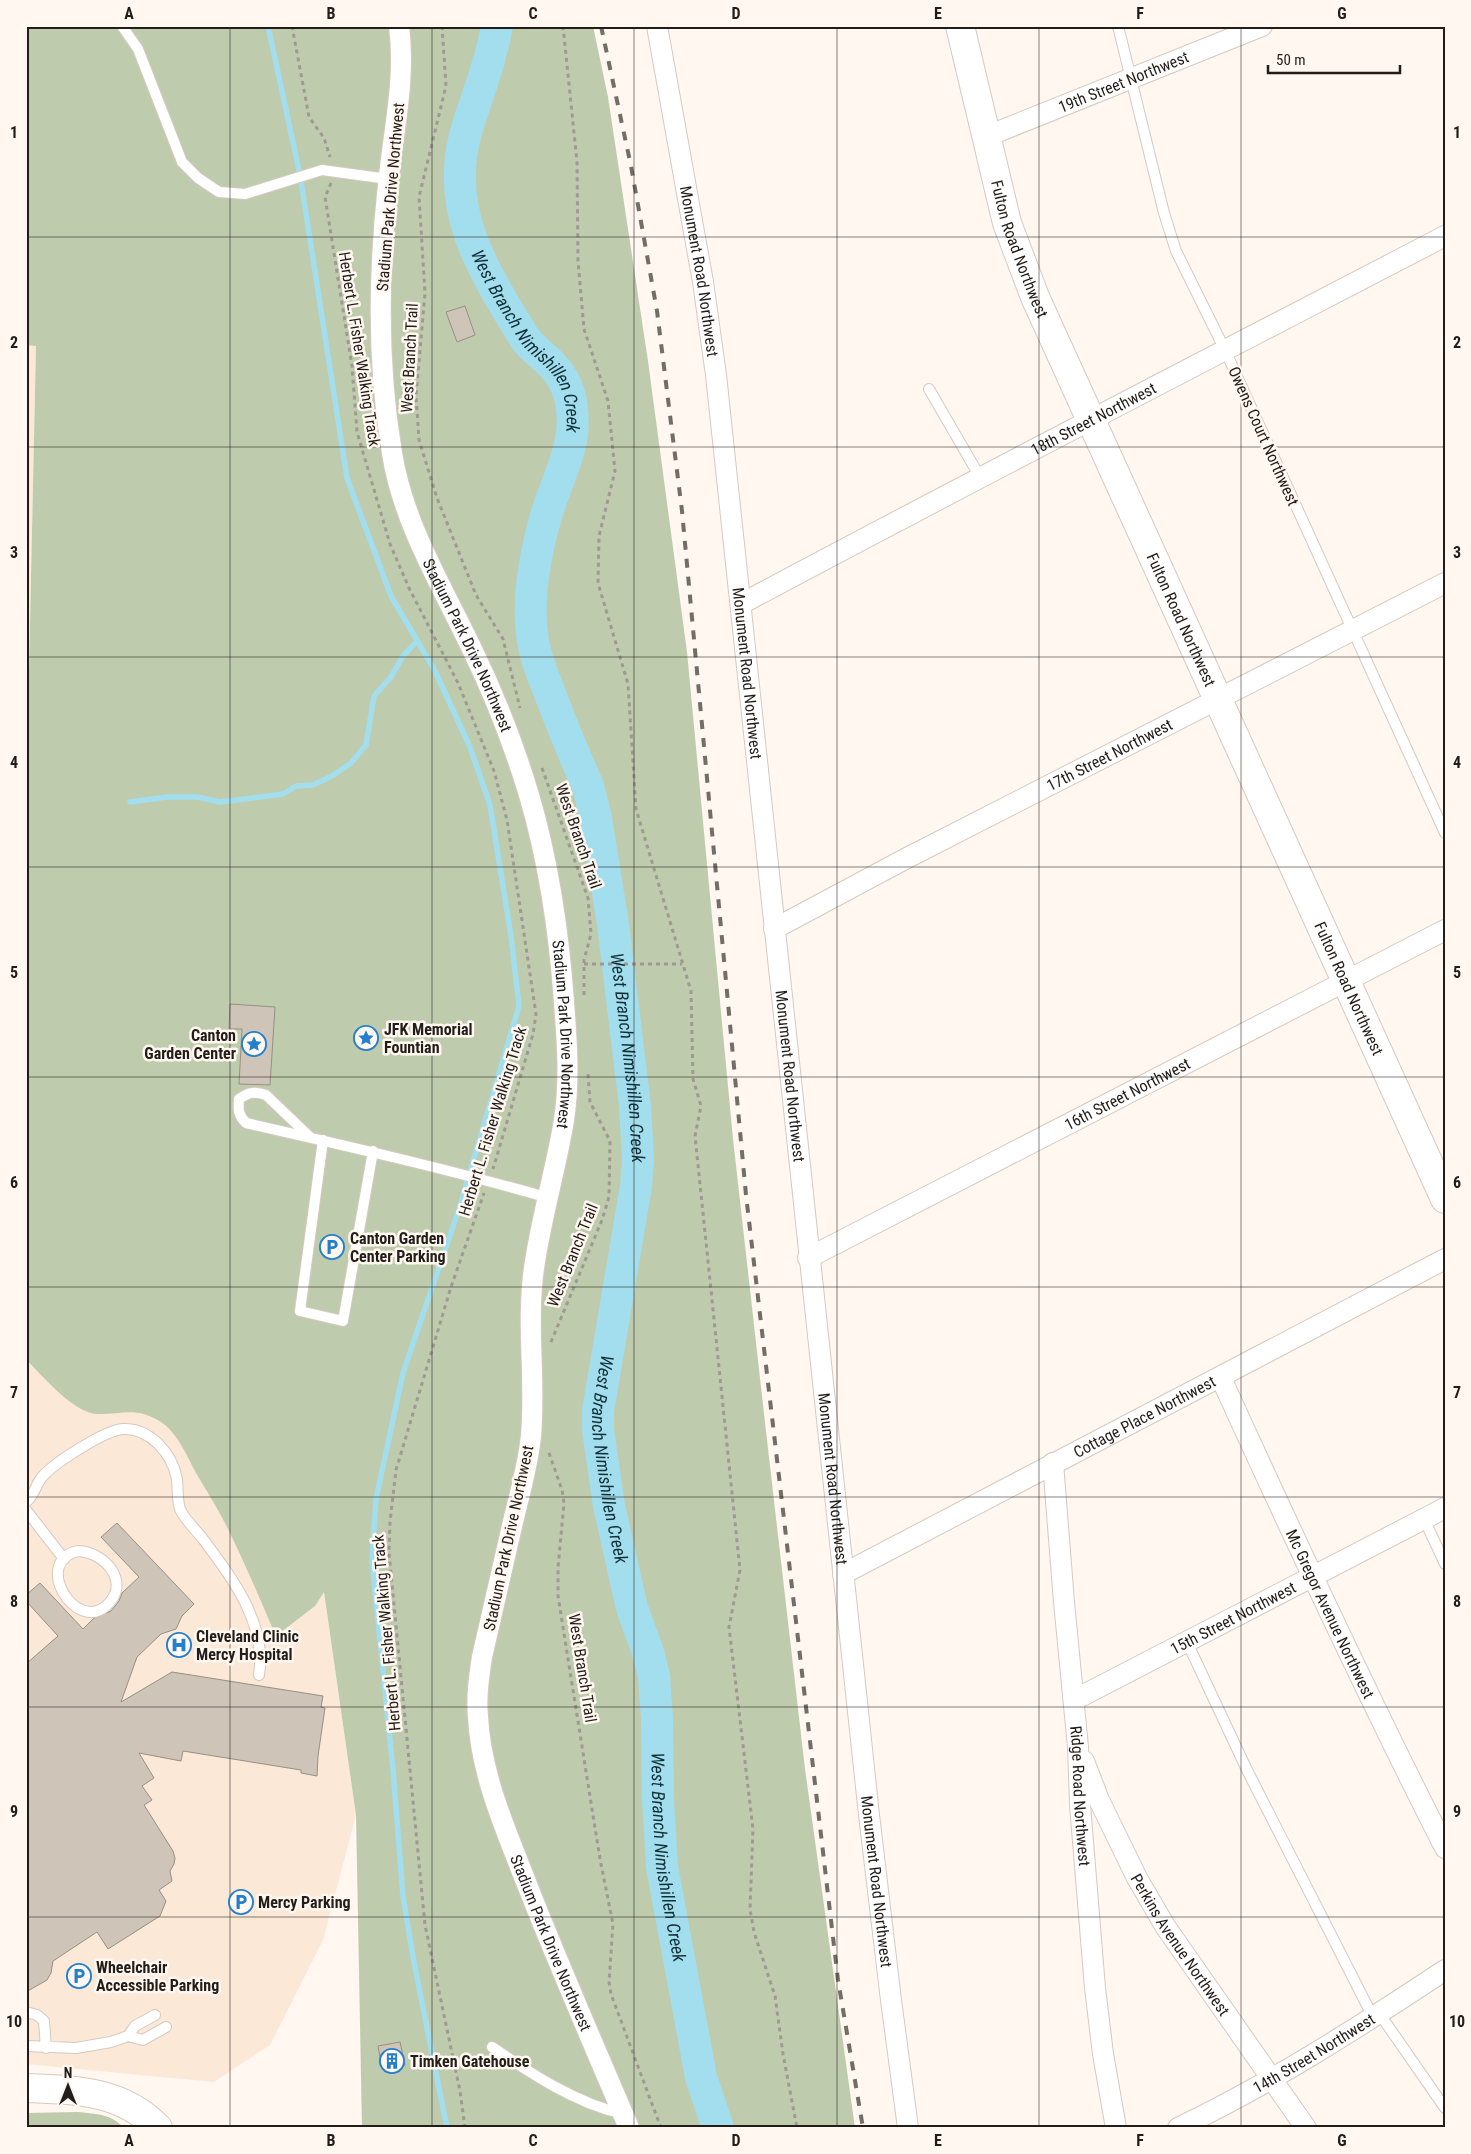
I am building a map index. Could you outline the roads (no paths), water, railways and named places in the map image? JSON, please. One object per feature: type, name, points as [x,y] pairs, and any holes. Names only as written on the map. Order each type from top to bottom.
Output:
[{"type":"main road","name":"Fulton Road Northwest","points":[[960,26],[1007,223],[1020,260],[1345,982],[1445,1199]]},
{"type":"main road","points":[[26,2088],[94,2092],[112,2097],[131,2106],[158,2128]]},
{"type":"street","name":"Stadium Park Drive Northwest","points":[[399,26],[402,52],[400,100],[388,179],[381,266],[380,326],[383,390],[397,481],[420,544],[472,649],[518,763],[543,851],[555,909],[566,1030],[568,1086],[564,1118],[534,1265],[530,1303],[532,1416],[530,1441],[525,1473],[482,1657],[478,1687],[478,1717],[482,1752],[513,1851],[626,2121]]},
{"type":"street","name":"Monument Road Northwest","points":[[657,26],[705,291],[716,375],[808,1258],[888,1980],[908,2128]]},
{"type":"street","name":"19th Street Northwest","points":[[985,137],[1262,26]]},
{"type":"street","name":"18th Street Northwest","points":[[741,604],[980,477],[1092,421],[1445,236]]},
{"type":"street","name":"17th Street Northwest","points":[[774,929],[905,859],[1445,584]]},
{"type":"street","name":"16th Street Northwest","points":[[808,1258],[1445,930]]},
{"type":"street","name":"Cottage Place Northwest","points":[[843,1574],[1053,1463],[1221,1378],[1445,1259]]},
{"type":"street","name":"Mc Gregor Avenue Northwest","points":[[1221,1378],[1311,1577],[1445,1848]]},
{"type":"street","name":"Ridge Road Northwest","points":[[1053,1463],[1078,1747],[1081,1814],[1095,1988],[1103,2054],[1116,2128]]},
{"type":"street","name":"15th Street Northwest","points":[[1074,1700],[1445,1508]]},
{"type":"street","name":"Perkins Avenue Northwest","points":[[1078,1747],[1099,1800],[1137,1878],[1164,1926],[1306,2128]]},
{"type":"street","name":"14th Street Northwest","points":[[1178,2128],[1271,2080],[1445,1970]]},
{"type":"lane","points":[[122,26],[138,49],[182,162],[198,178],[219,192],[245,194],[283,180],[327,170],[388,179]]},
{"type":"lane","name":"Owens Court Northwest","points":[[1118,26],[1164,213],[1176,251],[1225,350],[1445,833]]},
{"type":"lane","points":[[929,389],[980,477]]},
{"type":"lane","points":[[311,1138],[266,1095],[257,1092],[248,1093],[239,1099],[240,1117],[246,1123],[311,1138],[373,1151],[549,1198]]},
{"type":"lane","points":[[323,1140],[300,1311],[343,1321],[373,1151]]},
{"type":"lane","points":[[26,1502],[30,1499],[36,1486],[47,1472],[97,1438],[123,1429],[139,1432],[152,1438],[170,1458],[175,1470],[180,1509],[217,1558],[250,1613],[260,1650],[259,1675]]},
{"type":"lane","points":[[26,1510],[64,1559]]},
{"type":"lane","points":[[1424,1519],[1445,1564]]},
{"type":"lane","points":[[84,1551],[93,1554],[107,1564],[114,1574],[117,1586],[114,1597],[105,1607],[94,1612],[88,1612],[69,1600],[62,1591],[58,1580],[59,1568],[64,1559],[73,1552],[84,1551]]},
{"type":"lane","points":[[1186,1642],[1247,1770],[1376,2015],[1445,2108]]},
{"type":"lane","points":[[26,2012],[38,2015],[44,2021],[46,2048]]},
{"type":"lane","points":[[128,2036],[135,2026],[155,2015]]},
{"type":"lane","points":[[26,2046],[46,2048],[83,2047],[128,2036],[143,2040],[166,2027]]},
{"type":"lane","points":[[492,2046],[544,2082],[626,2121]]},
{"type":"waterway","points":[[268,26],[300,175],[347,478],[391,596],[435,671],[470,747],[490,805],[511,936],[519,1006],[459,1209],[403,1373],[376,1499],[372,1560],[393,1770],[403,1896],[413,1957],[447,2128]]},
{"type":"waterway","name":"West Branch Nimishillen Creek","points":[[497,26],[494,42],[465,136],[460,164],[460,191],[472,241],[483,266],[524,337],[560,375],[566,386],[571,404],[573,424],[569,451],[546,516],[535,562],[531,594],[531,625],[538,663],[588,786],[596,818],[613,924],[635,1106],[638,1159],[636,1186],[598,1411],[598,1430],[609,1506],[632,1608],[648,1652],[654,1676],[662,1867],[701,2077],[718,2128]]},
{"type":"waterway","points":[[130,802],[167,797],[197,797],[220,802],[245,799],[283,794],[296,786],[313,785],[332,776],[351,763],[366,745],[374,696],[391,677],[403,656],[417,641]]},
{"type":"railway","points":[[601,26],[631,166],[657,311],[682,511],[746,1195],[838,1980],[863,2128]]},
{"type":"place","name":"JFK Memorial Fountian","points":[[366,1038]]},
{"type":"place","name":"Canton Garden Center","points":[[254,1044]]},
{"type":"place","name":"Canton Garden Center Parking","points":[[332,1247]]},
{"type":"place","name":"Cleveland Clinic Mercy Hospital","points":[[179,1645]]},
{"type":"place","name":"Mercy Parking","points":[[241,1902]]},
{"type":"place","name":"Wheelchair Accessible Parking","points":[[79,1976]]},
{"type":"place","name":"Timken Gatehouse","points":[[392,2061]]}]
